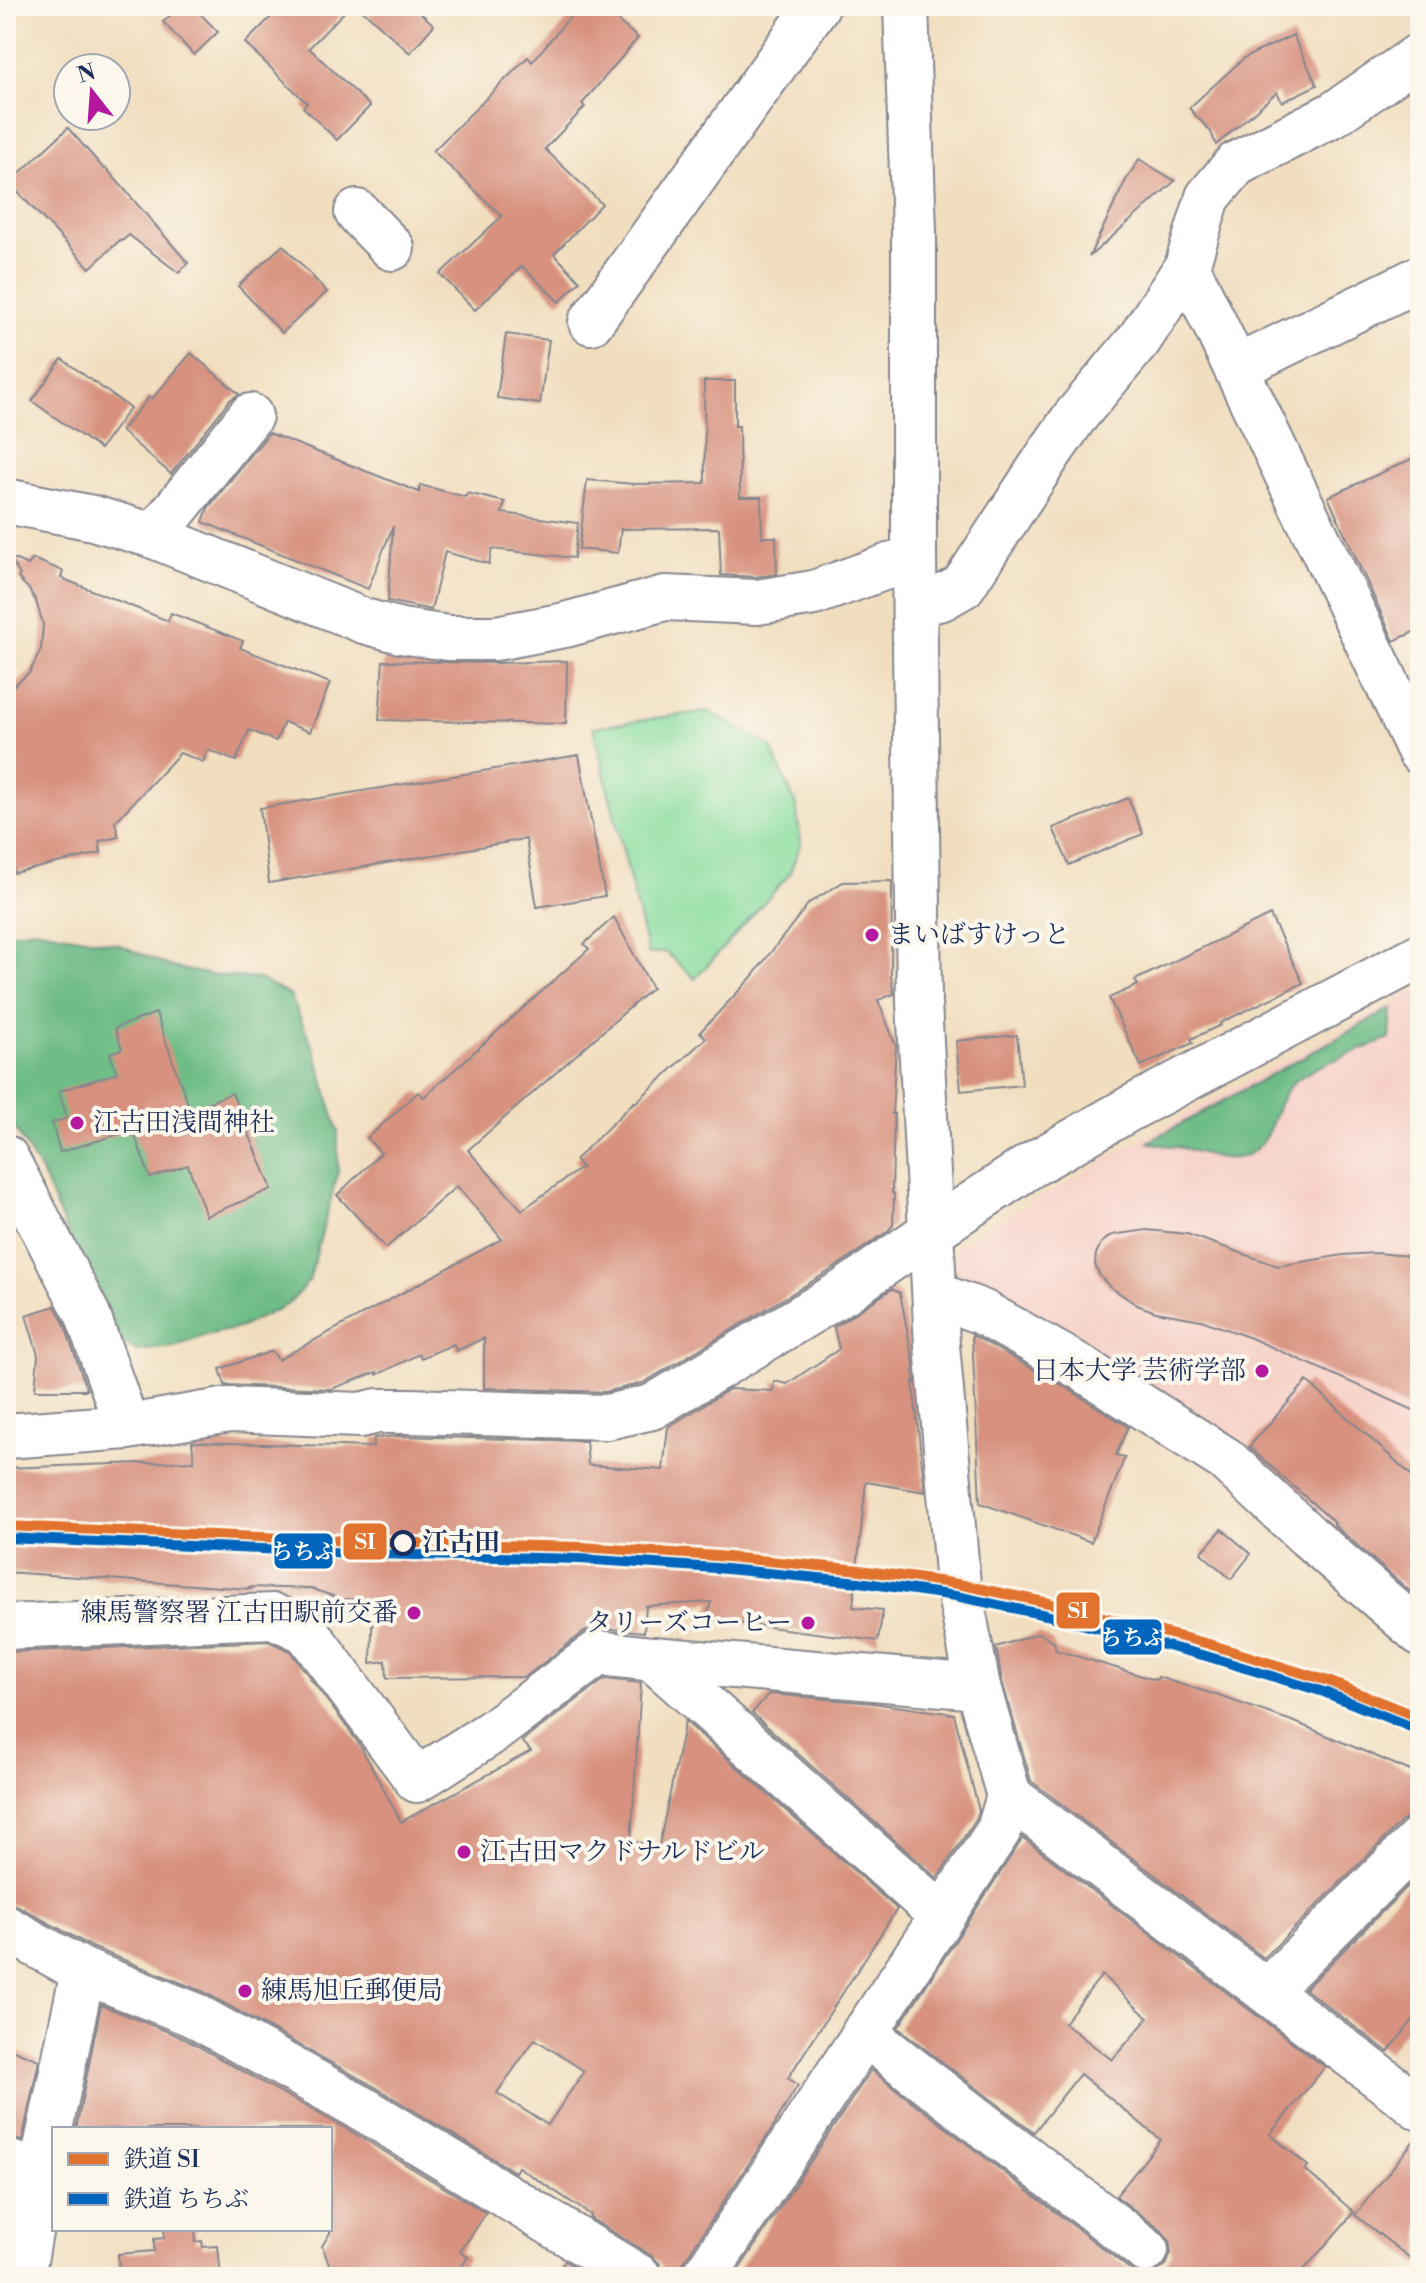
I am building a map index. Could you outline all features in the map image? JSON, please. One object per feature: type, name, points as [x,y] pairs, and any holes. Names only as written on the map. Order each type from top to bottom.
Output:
[{"type":"street","points":[[591,322],[817,6]]},
{"type":"street","points":[[704,2277],[999,1830],[1009,1796],[978,1687],[958,1584],[930,1232],[919,1003],[914,231],[906,6]]},
{"type":"street","points":[[916,604],[942,598],[963,586],[1074,418],[1139,340],[1187,266],[1208,197],[1236,164],[1334,114],[1420,55]]},
{"type":"street","points":[[357,212],[392,248]]},
{"type":"street","points":[[1187,266],[1420,752]]},
{"type":"street","points":[[1236,368],[1420,278]]},
{"type":"street","points":[[154,536],[250,416]]},
{"type":"street","points":[[6,501],[93,518],[154,536],[364,621],[401,631],[448,638],[496,638],[565,625],[665,598],[757,602],[814,593],[914,557]]},
{"type":"street","points":[[6,1436],[127,1427],[229,1410],[360,1415],[378,1411],[408,1411],[607,1417],[652,1407],[845,1291],[1028,1167],[1131,1108],[1420,956]]},
{"type":"street","points":[[6,1158],[87,1313],[127,1427]]},
{"type":"street","points":[[936,1295],[982,1312],[1080,1367],[1225,1459],[1420,1633]]},
{"type":"street","points":[[6,1627],[273,1616],[306,1631],[417,1780],[492,1732],[598,1653],[978,1687]]},
{"type":"street","points":[[653,1659],[942,1916]]},
{"type":"street","points":[[1009,1796],[1420,2108]]},
{"type":"street","points":[[1267,1991],[1420,1839]]},
{"type":"street","points":[[6,1928],[83,1971],[192,2014],[365,2110],[639,2277]]},
{"type":"street","points":[[22,2277],[23,2167],[83,1971]]},
{"type":"street","points":[[864,2033],[1146,2250]]},
{"type":"shaded area","name":"日本大学 芸術学部","points":[[1420,988],[1420,1623],[969,1289],[955,1274],[952,1257],[958,1245],[1178,1118]]},
{"type":"green space","points":[[708,711],[771,747],[796,805],[801,843],[789,875],[695,979],[666,952],[648,954],[593,727]]},
{"type":"green space","points":[[33,929],[118,944],[171,967],[211,975],[259,979],[290,995],[316,1054],[338,1132],[338,1172],[309,1281],[288,1304],[239,1328],[206,1335],[174,1347],[137,1351],[112,1335],[41,1172],[6,1113],[6,934]]},
{"type":"green space","points":[[1392,1008],[1390,1039],[1337,1059],[1298,1079],[1282,1098],[1266,1136],[1257,1148],[1246,1155],[1223,1158],[1148,1142]]},
{"type":"building","points":[[181,6],[193,6],[218,32],[194,55],[163,22]]},
{"type":"building","points":[[282,6],[350,6],[309,48],[370,106],[337,140],[303,107],[307,103],[245,43]]},
{"type":"building","points":[[358,6],[413,6],[434,25],[410,53]]},
{"type":"building","points":[[579,6],[600,6],[638,38],[582,104],[585,107],[545,149],[602,204],[554,254],[580,281],[559,302],[522,266],[475,310],[440,274],[502,216],[433,151],[528,57],[532,62]]},
{"type":"building","points":[[1293,35],[1317,85],[1282,102],[1277,92],[1216,145],[1211,132],[1189,108],[1244,58]]},
{"type":"building","points":[[64,132],[72,132],[188,263],[179,273],[129,235],[90,268],[9,183]]},
{"type":"building","points":[[1139,159],[1175,181],[1089,257],[1126,180]]},
{"type":"building","points":[[283,245],[327,292],[282,333],[238,286]]},
{"type":"building","points":[[506,334],[549,340],[540,404],[497,398]]},
{"type":"building","points":[[191,353],[239,394],[230,400],[171,474],[121,431]]},
{"type":"building","points":[[62,359],[130,408],[100,449],[32,401]]},
{"type":"building","points":[[704,381],[735,381],[740,497],[761,497],[762,537],[776,537],[777,574],[756,577],[721,575],[719,528],[621,529],[618,553],[579,549],[587,480],[634,484],[705,483]]},
{"type":"building","points":[[269,433],[419,492],[420,485],[466,497],[467,493],[505,502],[502,513],[578,523],[574,558],[492,549],[489,564],[445,552],[431,610],[388,601],[393,526],[368,589],[203,522],[208,508]]},
{"type":"building","points":[[1420,455],[1420,629],[1394,641],[1328,497]]},
{"type":"building","points":[[9,557],[28,565],[33,559],[63,571],[61,578],[168,621],[171,613],[243,641],[240,648],[330,683],[310,732],[284,722],[276,741],[249,730],[236,761],[208,750],[203,762],[180,753],[115,822],[119,837],[99,841],[101,853],[14,873],[6,839],[6,692],[30,672],[41,649],[43,624],[36,601],[18,578],[20,575]]},
{"type":"building","points":[[383,661],[567,661],[566,724],[379,720]]},
{"type":"building","points":[[579,755],[605,896],[537,907],[526,839],[269,883],[260,808]]},
{"type":"building","points":[[1128,798],[1143,834],[1069,865],[1053,828]]},
{"type":"building","points":[[892,881],[891,976],[894,994],[878,1000],[896,1046],[892,1114],[893,1225],[888,1231],[831,1270],[643,1383],[605,1392],[484,1388],[484,1338],[456,1351],[454,1344],[421,1358],[419,1354],[377,1375],[377,1372],[331,1389],[225,1385],[220,1369],[272,1351],[278,1360],[502,1239],[457,1186],[386,1248],[337,1195],[381,1153],[367,1138],[418,1092],[424,1097],[589,949],[584,944],[614,917],[652,988],[468,1150],[522,1210],[582,1167],[575,1160],[706,1038],[700,1032],[751,978],[809,903],[843,882]]},
{"type":"building","points":[[1270,915],[1303,983],[1220,1023],[1191,1039],[1193,1043],[1141,1066],[1109,998],[1138,985],[1135,980]]},
{"type":"building","points":[[156,1013],[190,1110],[232,1093],[272,1189],[206,1216],[188,1165],[150,1178],[133,1130],[60,1152],[52,1123],[67,1118],[59,1091],[117,1073],[110,1053],[122,1049],[115,1028]]},
{"type":"building","points":[[1017,1035],[1022,1085],[961,1091],[956,1041]]},
{"type":"building","points":[[1147,1230],[1187,1234],[1278,1266],[1343,1255],[1376,1253],[1420,1257],[1420,1413],[1251,1338],[1201,1320],[1156,1312],[1137,1305],[1100,1276],[1095,1265],[1096,1254],[1101,1243],[1112,1235]]},
{"type":"building","points":[[892,1289],[900,1293],[914,1365],[913,1382],[925,1492],[866,1482],[853,1607],[883,1610],[878,1641],[707,1619],[711,1602],[646,1606],[644,1632],[601,1628],[584,1632],[525,1677],[387,1678],[386,1661],[371,1663],[373,1601],[342,1599],[312,1589],[249,1587],[251,1589],[6,1572],[6,1468],[194,1461],[192,1442],[373,1447],[374,1438],[398,1436],[586,1441],[588,1465],[663,1470],[668,1427],[730,1389],[773,1391],[774,1381],[787,1384],[839,1349],[834,1327]]},
{"type":"building","points":[[55,1306],[87,1390],[35,1390],[38,1355],[26,1315]]},
{"type":"building","points":[[972,1335],[1067,1388],[1128,1427],[1116,1455],[1125,1457],[1091,1542],[980,1503]]},
{"type":"building","points":[[1307,1381],[1420,1483],[1420,1600],[1249,1447]]},
{"type":"building","points":[[1222,1529],[1251,1554],[1231,1579],[1201,1553]]},
{"type":"building","points":[[1039,1633],[1054,1642],[1056,1650],[1156,1680],[1158,1677],[1295,1722],[1420,1775],[1420,1815],[1402,1821],[1264,1958],[1031,1781],[1002,1681],[996,1647]]},
{"type":"building","points":[[268,1641],[290,1651],[349,1730],[401,1822],[531,1751],[522,1741],[605,1679],[641,1683],[631,1842],[659,1846],[685,1721],[897,1909],[788,2078],[798,2085],[683,2263],[679,2277],[664,2277],[660,2264],[652,2256],[590,2218],[591,2215],[518,2167],[515,2172],[377,2088],[204,1992],[94,1948],[18,1906],[6,1903],[6,1652]],"holes":[[[535,2039],[584,2071],[548,2125],[497,2093]]]},
{"type":"building","points":[[769,1694],[954,1714],[979,1811],[937,1878],[752,1713]]},
{"type":"building","points":[[1023,1838],[1325,2067],[1270,2134],[1308,2166],[1305,2170],[1354,2212],[1298,2277],[734,2277],[871,2070],[1131,2270],[1142,2275],[1155,2273],[1166,2265],[1171,2253],[1169,2240],[1161,2230],[1116,2196],[1161,2140],[1080,2074],[1034,2132],[898,2028]],"holes":[[[1102,1975],[1148,2018],[1112,2060],[1064,2023]]]},
{"type":"building","points":[[1420,1874],[1420,2011],[1388,2052],[1305,1989]]},
{"type":"building","points":[[101,2005],[181,2037],[352,2132],[486,2213],[460,2252],[468,2257],[455,2277],[334,2277],[322,2246],[332,2231],[332,2127],[76,2127]]},
{"type":"building","points":[[6,2047],[39,2060],[22,2141],[6,2138]]},
{"type":"building","points":[[1420,2133],[1420,2266],[1355,2215]]},
{"type":"building","points":[[164,2231],[195,2231],[196,2242],[202,2241],[203,2247],[218,2246],[221,2277],[119,2277],[118,2254],[154,2251],[154,2239],[164,2238]]},
{"type":"building","points":[[565,2261],[591,2277],[555,2277]]},
{"type":"rail line","name":"SI","points":[[6,1526],[376,1542],[581,1547],[860,1570],[958,1584],[1049,1603],[1209,1644],[1328,1681],[1420,1718]]},
{"type":"rail line","name":"ちちぶ","points":[[6,1538],[375,1554],[580,1559],[859,1582],[956,1596],[1046,1615],[1206,1656],[1324,1692],[1416,1729]]},
{"type":"place","name":"まいばすけっと","points":[[872,935]]},
{"type":"place","name":"江古田浅間神社","points":[[77,1123]]},
{"type":"place","name":"日本大学 芸術学部","points":[[1262,1371]]},
{"type":"place","name":"江古田","points":[[403,1543]]},
{"type":"place","name":"練馬警察署 江古田駅前交番","points":[[414,1613]]},
{"type":"place","name":"タリーズコーヒー","points":[[808,1623]]},
{"type":"place","name":"江古田マクドナルドビル","points":[[464,1852]]},
{"type":"place","name":"練馬旭丘郵便局","points":[[245,1991]]}]
